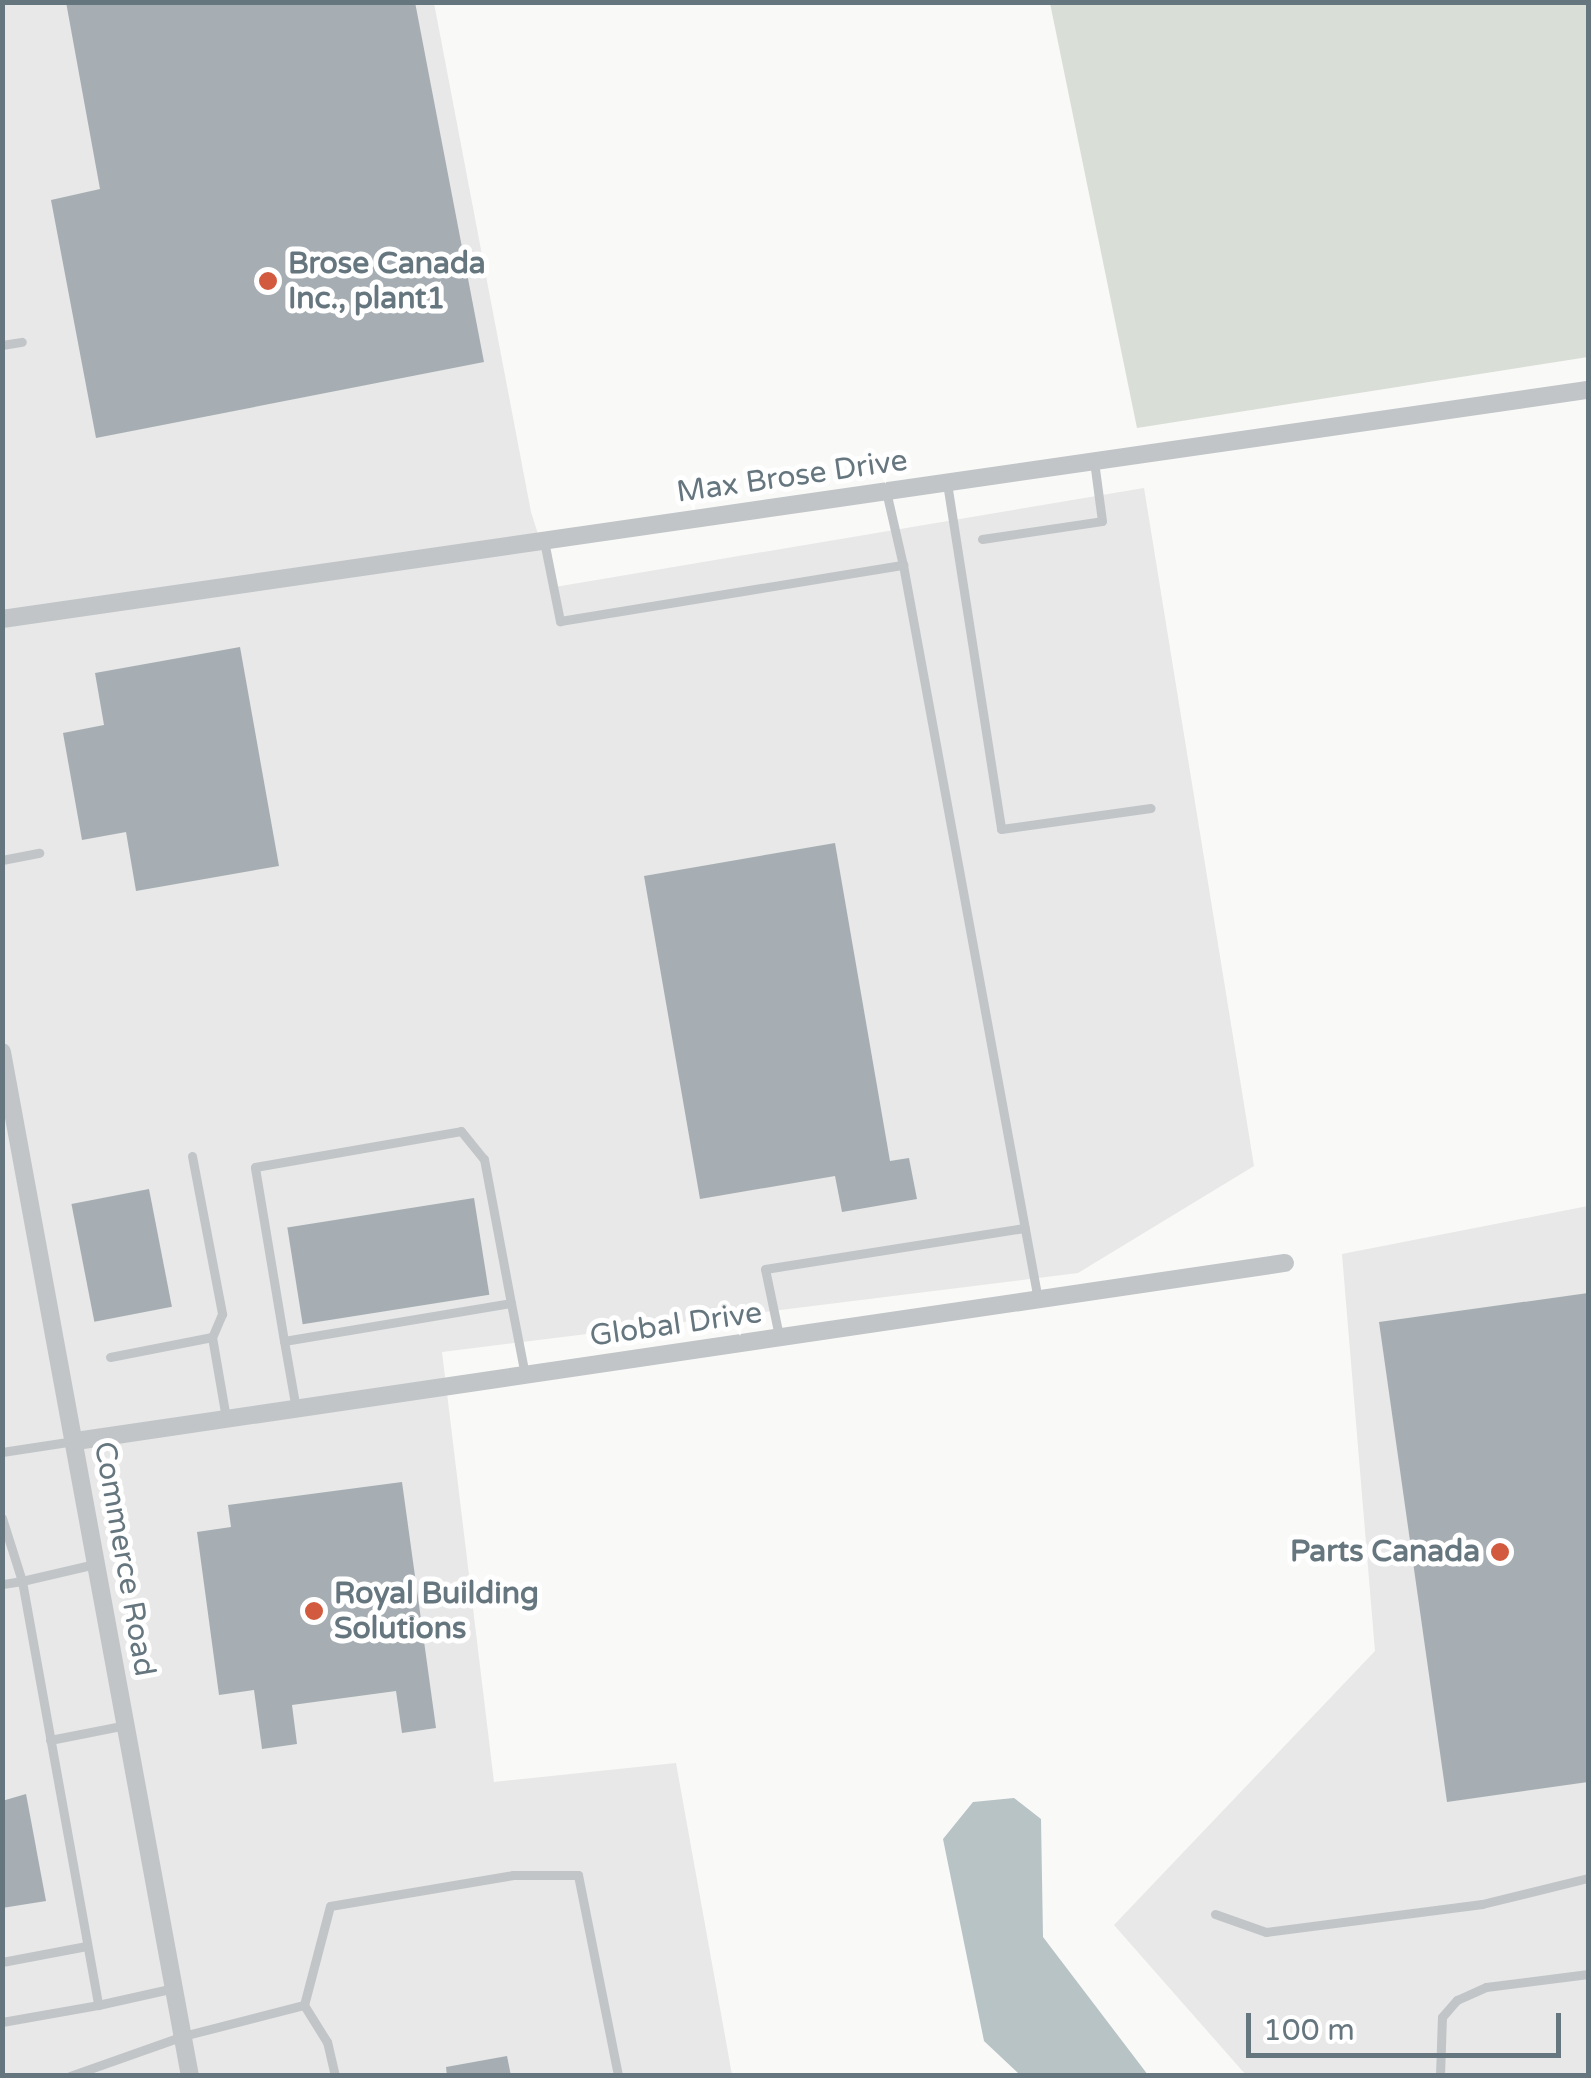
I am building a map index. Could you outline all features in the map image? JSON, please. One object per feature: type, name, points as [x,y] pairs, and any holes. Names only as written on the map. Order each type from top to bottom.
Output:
[{"type":"street","name":"Max Brose Drive","points":[[2,618],[1588,390]]},
{"type":"street","name":"Commerce Road","points":[[2,1052],[190,2076]]},
{"type":"street","name":"Global Drive","points":[[76,1441],[1284,1264]]},
{"type":"lane","points":[[2,345],[22,342]]},
{"type":"lane","points":[[982,539],[1102,522],[1094,462]]},
{"type":"lane","points":[[946,483],[1001,829],[1151,808]]},
{"type":"lane","points":[[886,492],[903,565],[1038,1300]]},
{"type":"lane","points":[[544,541],[560,621],[903,565]]},
{"type":"lane","points":[[2,860],[39,853]]},
{"type":"lane","points":[[296,1409],[255,1167],[461,1131],[484,1159],[524,1375]]},
{"type":"lane","points":[[192,1156],[222,1314],[212,1337],[226,1418]]},
{"type":"lane","points":[[780,1338],[764,1269],[1024,1228]]},
{"type":"lane","points":[[284,1340],[511,1303]]},
{"type":"lane","points":[[110,1357],[212,1337]]},
{"type":"lane","points":[[2,1452],[76,1441]]},
{"type":"lane","points":[[2,1518],[22,1581],[98,2005]]},
{"type":"lane","points":[[2,1584],[95,1564]]},
{"type":"lane","points":[[50,1740],[126,1724]]},
{"type":"lane","points":[[335,2076],[326,2042],[304,2005],[330,1906],[513,1874],[578,1875],[618,2076]]},
{"type":"lane","points":[[1215,1914],[1266,1932],[1482,1904],[1588,1878]]},
{"type":"lane","points":[[2,1962],[87,1946]]},
{"type":"lane","points":[[1440,2076],[1442,2017],[1457,2000],[1486,1987],[1588,1974]]},
{"type":"lane","points":[[2,2022],[174,1988]]},
{"type":"lane","points":[[70,2076],[107,2070],[183,2036],[304,2005]]},
{"type":"shaded area","points":[[3,3],[434,3],[531,512],[555,587],[1144,488],[1254,1166],[1078,1273],[442,1352],[494,1782],[676,1763],[732,2075],[3,2076]]},
{"type":"shaded area","points":[[1050,3],[1588,3],[1588,357],[1137,428]]},
{"type":"shaded area","points":[[1588,1206],[1588,2075],[1246,2075],[1114,1925],[1375,1651],[1342,1254]]},
{"type":"shaded area","points":[[1014,1798],[1041,1819],[1043,1937],[1148,2075],[1020,2075],[984,2041],[943,1839],[973,1802]]},
{"type":"building","name":"Brose Canada Inc., plant1","points":[[66,2],[415,2],[484,362],[96,438],[51,200],[100,189]]},
{"type":"building","points":[[240,647],[279,866],[136,891],[126,832],[82,840],[63,733],[104,725],[95,673]]},
{"type":"building","points":[[835,843],[890,1161],[909,1158],[917,1199],[842,1212],[835,1176],[700,1199],[644,876]]},
{"type":"building","points":[[149,1189],[172,1307],[94,1322],[71,1204]]},
{"type":"building","points":[[474,1198],[489,1295],[303,1324],[287,1228]]},
{"type":"building","name":"Parts Canada","points":[[1588,1293],[1588,1782],[1447,1802],[1379,1322]]},
{"type":"building","name":"Royal Building Solutions","points":[[402,1482],[436,1728],[402,1733],[396,1691],[292,1705],[297,1744],[262,1749],[254,1690],[219,1695],[197,1532],[231,1527],[228,1505]]},
{"type":"building","points":[[26,1794],[46,1901],[2,1908],[2,1801]]},
{"type":"building","points":[[507,2056],[511,2076],[447,2076],[446,2067]]},
{"type":"place","name":"Brose Canada Inc., plant1","points":[[268,281]]},
{"type":"place","name":"Parts Canada","points":[[1500,1552]]},
{"type":"place","name":"Royal Building Solutions","points":[[314,1611]]}]
